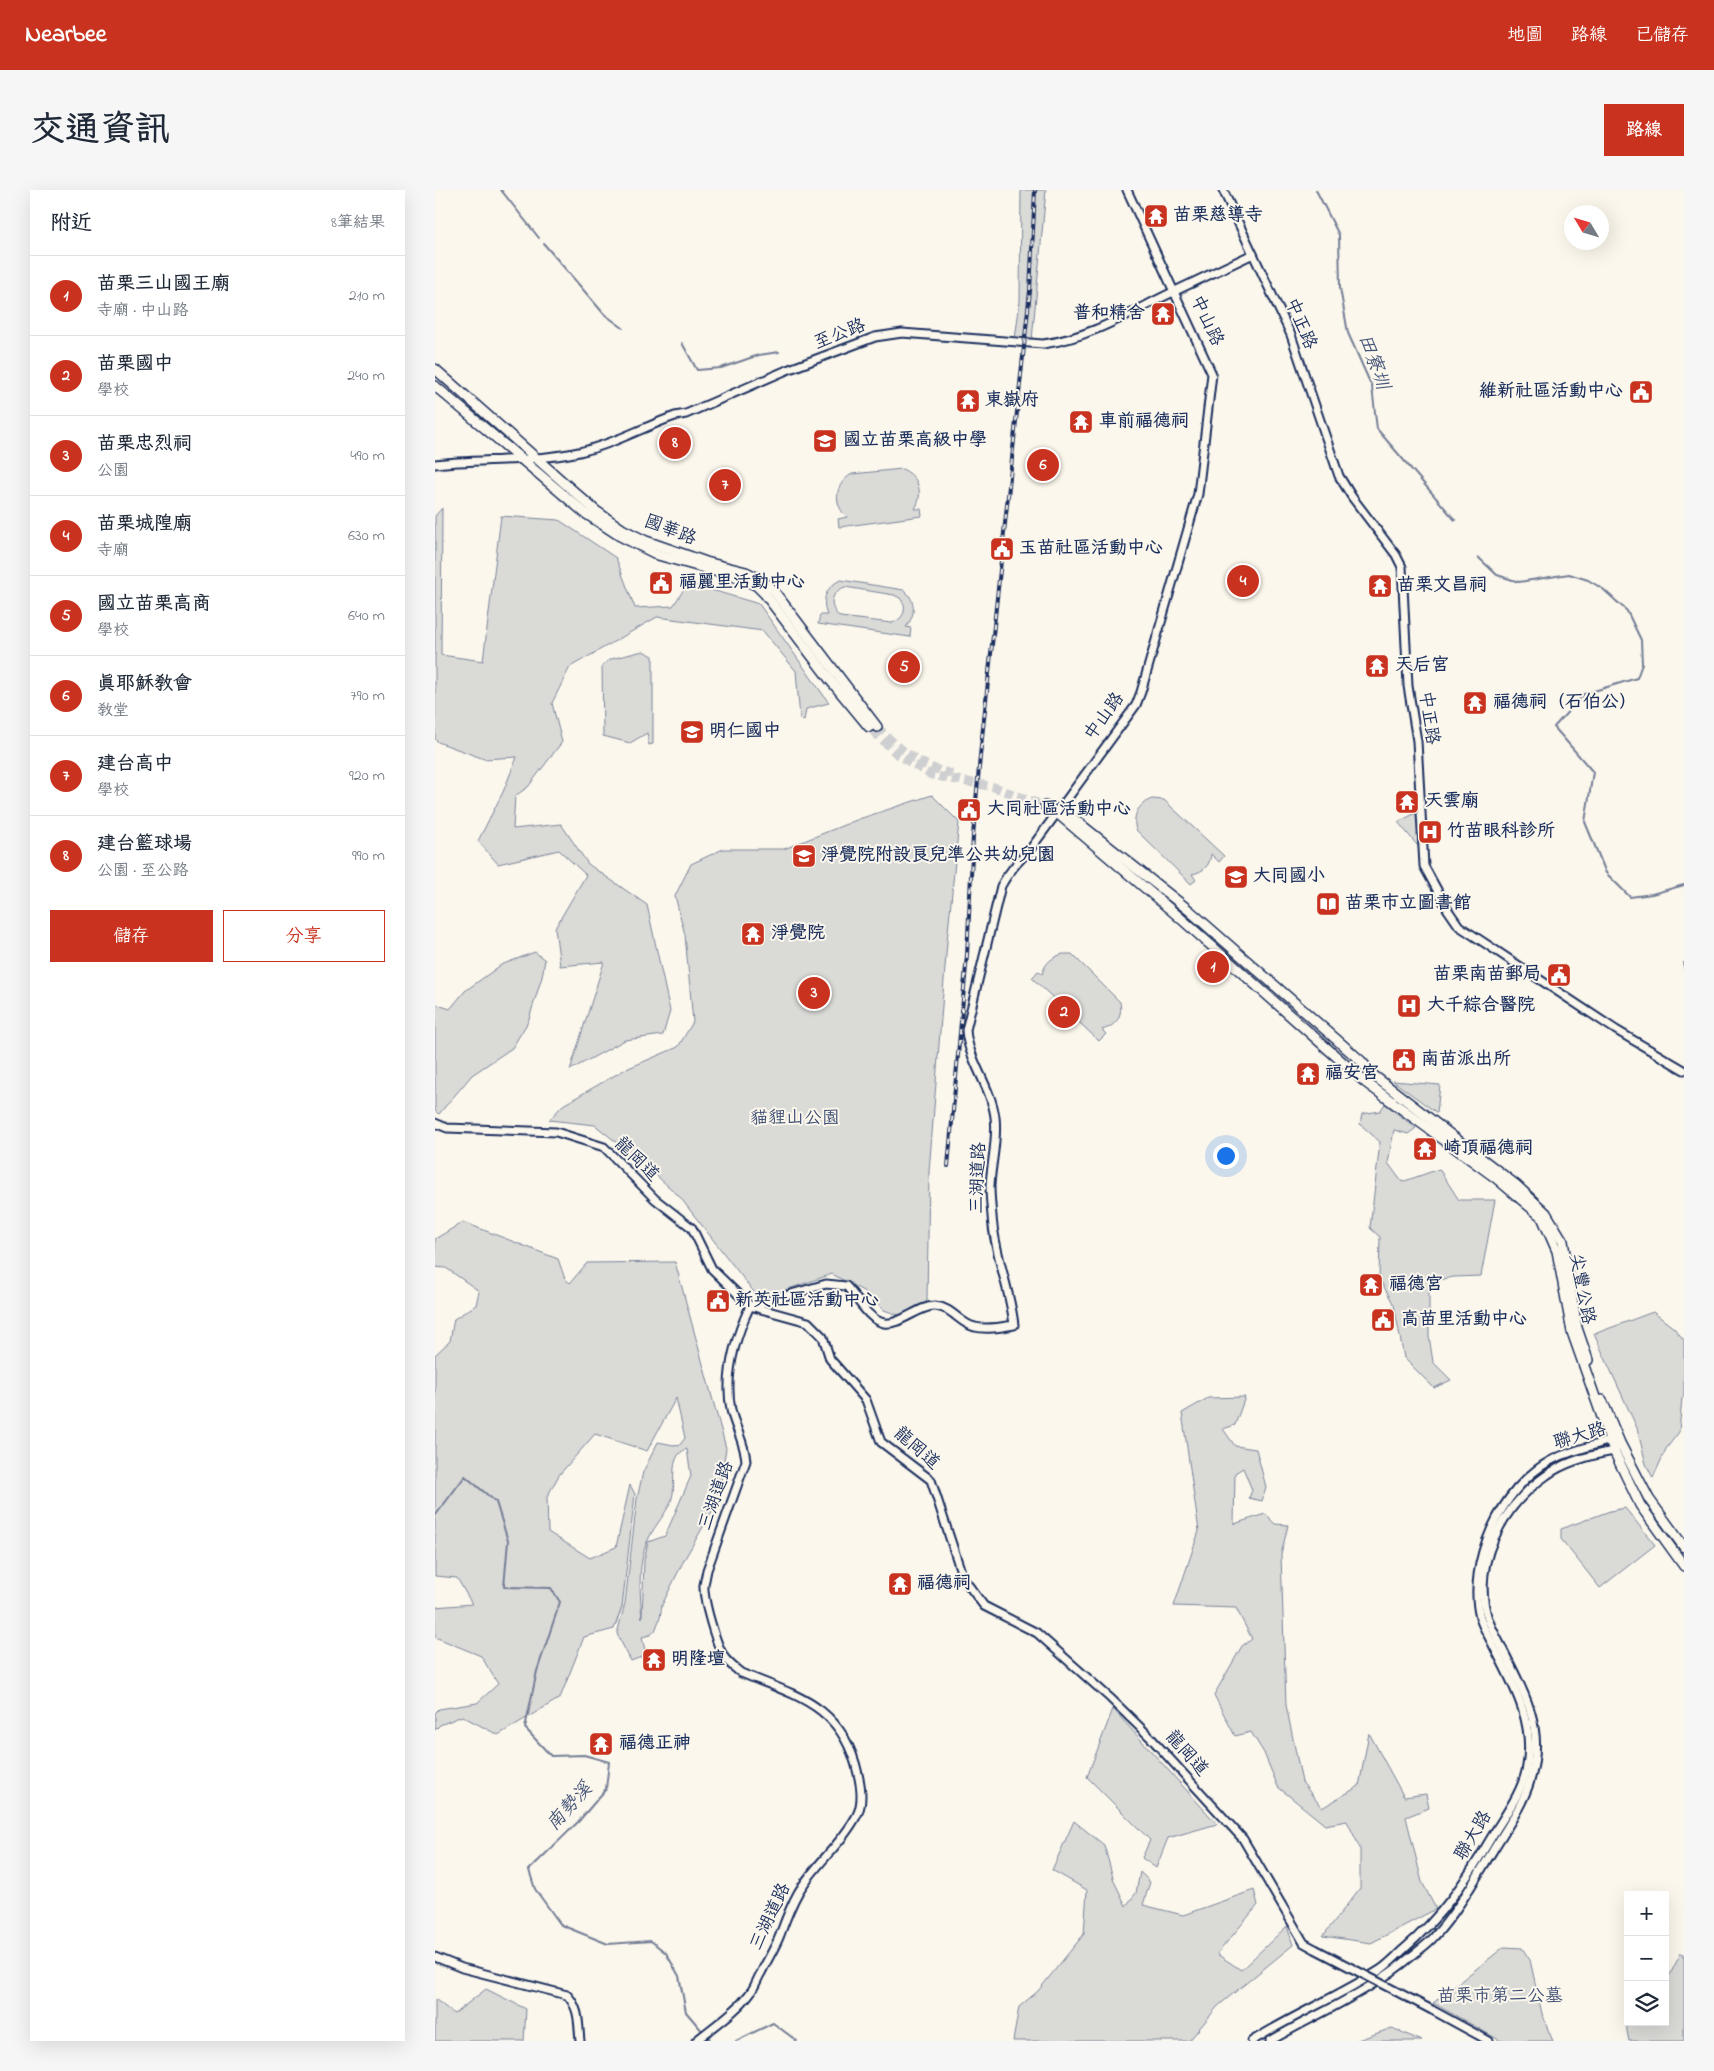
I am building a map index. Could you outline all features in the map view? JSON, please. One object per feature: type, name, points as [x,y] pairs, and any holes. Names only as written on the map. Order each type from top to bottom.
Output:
[{"type":"main road","name":"國華路","points":[[435,369],[596,511],[660,551]]},
{"type":"main road","name":"國華路","points":[[435,386],[585,513],[620,536],[743,579],[757,586],[831,681],[875,729]]},
{"type":"main road","points":[[1046,803],[1058,811]]},
{"type":"main road","name":"尖豐公路","points":[[1058,811],[1190,911],[1361,1061],[1373,1075],[1516,1185],[1546,1213],[1559,1242],[1571,1332],[1615,1442],[1649,1499],[1684,1547]]},
{"type":"main road","name":"尖豐公路","points":[[1058,811],[1365,1082],[1497,1178],[1542,1217],[1559,1242]]},
{"type":"main road","name":"尖豐公路","points":[[1615,1442],[1614,1451],[1640,1505],[1684,1566]]},
{"type":"street","name":"中山路","points":[[1058,811],[1136,705],[1156,644],[1197,494],[1212,374],[1127,190]]},
{"type":"street","name":"中正路","points":[[1223,190],[1291,335],[1339,476],[1352,497],[1397,555],[1402,567],[1408,686],[1417,741],[1423,866],[1459,926],[1616,1030],[1684,1070]]},
{"type":"street","name":"至公路","points":[[435,464],[519,458],[536,459],[581,452],[675,416],[686,414],[787,370],[875,337],[902,333],[1015,343],[1043,344],[1063,342],[1083,335],[1253,254]]},
{"type":"street","name":"三湖道路","points":[[697,2040],[741,2003],[751,1992],[795,1899],[806,1880],[850,1827],[859,1812],[861,1801],[859,1778],[854,1756],[837,1725],[827,1714],[804,1698],[741,1673],[732,1666],[724,1657],[719,1645],[706,1600],[704,1586],[707,1570],[746,1462],[745,1448],[737,1432],[731,1410],[729,1380],[734,1347],[750,1306],[827,1284],[846,1286],[871,1316],[885,1323],[895,1322],[934,1306],[950,1310],[961,1320],[975,1327],[1014,1325],[992,1218],[990,1185],[995,1144],[995,1118],[991,1097],[967,1044],[966,1030],[1001,886],[1012,868],[1029,851],[1058,811]]},
{"type":"street","name":"龍岡道","points":[[435,1123],[447,1128],[556,1132],[604,1147],[655,1199],[693,1228],[712,1269],[750,1306],[807,1322],[823,1338],[830,1359],[866,1400],[881,1442],[931,1480],[963,1578],[985,1606],[1037,1633],[1110,1698],[1150,1737],[1243,1839],[1304,1943],[1489,2041]]},
{"type":"street","name":"聯大路","points":[[1270,2041],[1348,1999],[1393,1972],[1433,1938],[1463,1898],[1518,1793],[1527,1766],[1529,1737],[1519,1696],[1480,1619],[1477,1594],[1479,1561],[1489,1535],[1504,1508],[1515,1490],[1528,1478],[1549,1462],[1570,1452],[1615,1442]]},
{"type":"street","name":"聯大路","points":[[1253,2041],[1381,1969],[1428,1928],[1483,1860],[1516,1814],[1529,1788],[1535,1763],[1536,1738],[1532,1713],[1489,1620],[1484,1597],[1484,1566],[1503,1521],[1518,1499],[1548,1474],[1577,1460],[1614,1451]]},
{"type":"street","points":[[435,1957],[462,1968],[567,1995],[575,2003],[578,2014],[579,2041]]},
{"type":"green space","points":[[1021,190],[1046,190],[1032,340],[1015,339],[1020,301]]},
{"type":"green space","points":[[685,432],[690,445],[666,454],[661,441]]},
{"type":"green space","points":[[902,469],[908,472],[916,481],[919,497],[915,509],[921,509],[922,516],[839,527],[838,519],[847,517],[839,507],[837,495],[846,478],[852,474]]},
{"type":"green space","points":[[442,508],[441,655],[483,661],[501,516],[559,520],[616,558],[635,608],[673,606],[688,583],[759,604],[829,703],[806,709],[804,721],[800,719],[796,671],[763,631],[657,617],[570,667],[552,703],[562,742],[528,787],[515,796],[513,829],[561,824],[588,864],[647,905],[670,1011],[663,1035],[625,1040],[570,1070],[604,962],[560,966],[555,928],[586,875],[559,850],[498,864],[478,841],[503,792],[517,757],[484,759],[438,742],[435,739],[435,516]]},
{"type":"green space","points":[[841,580],[904,590],[913,603],[912,618],[906,627],[911,628],[910,637],[818,624],[820,615],[827,615],[825,609],[826,594]],"holes":[[[845,587],[894,595],[900,598],[904,604],[904,610],[900,618],[892,623],[840,617],[832,604],[836,592]]]},
{"type":"green space","points":[[643,651],[653,656],[653,744],[649,745],[647,733],[630,743],[603,736],[602,665],[611,659]]},
{"type":"green space","name":"貓貍山公園","points":[[932,795],[959,822],[947,942],[929,1172],[927,1301],[904,1317],[884,1310],[865,1292],[832,1274],[765,1297],[757,1296],[679,1196],[646,1166],[595,1125],[549,1120],[563,1105],[624,1070],[678,1047],[693,1022],[685,935],[675,896],[691,864],[723,849],[784,849],[859,819]]},
{"type":"green space","points":[[1152,799],[1164,800],[1224,856],[1219,862],[1211,854],[1205,868],[1192,874],[1196,880],[1191,884],[1136,830],[1135,820],[1137,811],[1143,804]]},
{"type":"green space","points":[[1418,812],[1422,851],[1398,822]]},
{"type":"green space","points":[[535,952],[545,960],[542,977],[528,1022],[512,1048],[472,1075],[439,1114],[435,1111],[435,1004],[450,1009],[465,991],[501,965]]},
{"type":"green space","points":[[1063,954],[1072,954],[1120,1002],[1121,1007],[1117,1020],[1111,1026],[1102,1030],[1106,1034],[1099,1041],[1032,978],[1038,971],[1042,974],[1049,961]]},
{"type":"green space","points":[[1393,1081],[1440,1085],[1437,1113]]},
{"type":"green space","points":[[1385,1104],[1416,1128],[1408,1134],[1394,1130],[1388,1163],[1402,1182],[1439,1169],[1459,1200],[1495,1200],[1481,1276],[1454,1277],[1429,1282],[1429,1336],[1433,1362],[1451,1380],[1434,1388],[1404,1358],[1394,1305],[1379,1278],[1380,1237],[1370,1228],[1380,1142],[1360,1124],[1362,1114],[1380,1111]]},
{"type":"green space","points":[[463,1222],[558,1259],[565,1279],[570,1283],[587,1263],[675,1262],[726,1448],[718,1501],[684,1560],[662,1605],[655,1631],[650,1635],[642,1637],[646,1655],[631,1661],[617,1634],[625,1603],[637,1499],[643,1472],[658,1442],[679,1446],[685,1438],[676,1398],[647,1451],[595,1434],[559,1475],[547,1497],[548,1532],[590,1558],[616,1547],[630,1485],[635,1494],[622,1607],[614,1629],[584,1637],[560,1698],[498,1735],[462,1716],[440,1725],[435,1730],[435,1713],[439,1709],[477,1703],[498,1684],[481,1656],[435,1637],[435,1607],[472,1604],[457,1578],[435,1576],[435,1355],[450,1341],[454,1319],[476,1305],[479,1291],[446,1268],[435,1267],[435,1239]],"holes":[[[687,1449],[691,1476],[665,1536],[648,1542],[644,1560],[642,1618],[640,1577],[645,1547],[671,1501],[675,1464],[677,1458]]]},
{"type":"green space","points":[[1653,1312],[1674,1328],[1684,1340],[1684,1397],[1682,1398],[1679,1432],[1666,1449],[1653,1478],[1646,1464],[1637,1428],[1594,1334]]},
{"type":"green space","points":[[1245,1397],[1235,1425],[1223,1429],[1235,1446],[1256,1449],[1266,1487],[1262,1501],[1249,1498],[1252,1490],[1243,1468],[1235,1473],[1234,1524],[1265,1514],[1275,1524],[1288,1525],[1281,1555],[1286,1705],[1302,1782],[1322,1808],[1359,1786],[1369,1733],[1404,1797],[1426,1794],[1429,1808],[1406,1817],[1422,1882],[1436,1909],[1371,1943],[1323,1936],[1360,1888],[1360,1848],[1347,1821],[1325,1825],[1278,1787],[1264,1753],[1251,1732],[1235,1736],[1214,1695],[1242,1646],[1252,1639],[1236,1608],[1174,1606],[1199,1531],[1182,1413],[1208,1398]]},
{"type":"green space","points":[[1625,1508],[1655,1545],[1600,1588],[1561,1539],[1561,1529],[1610,1511]]},
{"type":"green space","points":[[1113,1709],[1217,1824],[1168,1838],[1156,1868],[1142,1858],[1150,1840],[1087,1777]]},
{"type":"green space","points":[[1074,1821],[1104,1845],[1114,1881],[1126,1906],[1136,1893],[1140,1872],[1150,1882],[1143,1905],[1183,1915],[1254,1890],[1258,1905],[1217,1954],[1241,1970],[1287,1926],[1293,1945],[1218,2006],[1189,2041],[1013,2041],[1019,2007],[1038,1991],[1084,1934],[1087,1890],[1052,1870]]},
{"type":"green space","name":"苗栗市第二公墓","points":[[1504,1947],[1522,1948],[1530,1960],[1543,2018],[1553,2041],[1501,2041],[1433,2003]]},
{"type":"green space","points":[[1681,1953],[1684,1954],[1684,2041],[1629,2041],[1626,2026],[1669,2026],[1669,1976]]},
{"type":"green space","points":[[486,1989],[526,2009],[524,2041],[435,2041],[435,1999],[454,2014]]},
{"type":"green space","points":[[1392,2028],[1422,2041],[1355,2041]]},
{"type":"waterway","points":[[501,190],[539,238]]},
{"type":"waterway","name":"田寮圳","points":[[1316,190],[1339,235],[1340,288],[1348,333],[1372,387],[1377,429],[1455,520]]},
{"type":"waterway","points":[[544,244],[604,314],[623,328]]},
{"type":"waterway","points":[[682,343],[697,370],[721,368],[759,355],[779,352]]},
{"type":"waterway","name":"田寮圳","points":[[1478,557],[1497,575],[1519,582],[1569,574],[1588,580],[1603,589],[1627,611],[1641,640],[1642,664],[1637,678],[1584,694],[1554,727],[1593,772],[1585,822],[1606,873],[1630,897],[1652,894],[1684,885]]},
{"type":"waterway","name":"田寮圳","points":[[1684,963],[1684,968]]},
{"type":"waterway","name":"南勢溪","points":[[435,1516],[465,1476],[496,1502],[508,1541],[504,1587],[551,1588],[560,1602],[537,1671],[525,1728],[551,1756],[584,1755],[609,1762],[606,1789],[578,1822],[529,1870],[535,1889],[561,1925],[608,1944],[651,1941],[666,1953],[679,1976],[686,2012],[703,2032]]},
{"type":"waterway","name":"南勢溪","points":[[736,2041],[773,2023],[797,2041]]},
{"type":"waterway","name":"南勢溪","points":[[706,2035],[711,2041]]},
{"type":"tunnel","points":[[877,727],[894,743],[921,762],[953,774]]},
{"type":"tunnel","points":[[873,731],[898,755],[931,775],[994,787],[1045,806]]},
{"type":"railway","points":[[948,1166],[967,955],[973,836],[980,756],[1030,291],[1035,190]]},
{"type":"place","name":"苗栗慈導寺","points":[[1156,216]]},
{"type":"place","name":"普和精舍","points":[[1163,314]]},
{"type":"place","name":"維新社區活動中心","points":[[1641,392]]},
{"type":"place","name":"東嶽府","points":[[968,401]]},
{"type":"place","name":"車前福德祠","points":[[1081,422]]},
{"type":"place","name":"國立苗栗高級中學","points":[[825,441]]},
{"type":"place","name":"建台籃球場","points":[[675,443]]},
{"type":"place","name":"真耶穌教會","points":[[1043,465]]},
{"type":"place","name":"建台高中","points":[[725,485]]},
{"type":"place","name":"玉苗社區活動中心","points":[[1002,549]]},
{"type":"place","name":"苗栗城隍廟","points":[[1243,581]]},
{"type":"place","name":"福麗里活動中心","points":[[661,583]]},
{"type":"place","name":"苗栗文昌祠","points":[[1380,586]]},
{"type":"place","name":"天后宮","points":[[1377,666]]},
{"type":"place","name":"國立苗栗高商","points":[[904,667]]},
{"type":"place","name":"福德祠（石伯公）","points":[[1475,703]]},
{"type":"place","name":"明仁國中","points":[[692,732]]},
{"type":"place","name":"天雲廟","points":[[1407,802]]},
{"type":"place","name":"大同社區活動中心","points":[[969,810]]},
{"type":"place","name":"竹苗眼科診所","points":[[1430,832]]},
{"type":"place","name":"淨覺院附設良兒準公共幼兒園","points":[[804,856]]},
{"type":"place","name":"大同國小","points":[[1236,877]]},
{"type":"place","name":"苗栗市立圖書館","points":[[1328,904]]},
{"type":"place","name":"淨覺院","points":[[753,934]]},
{"type":"place","name":"苗栗三山國王廟","points":[[1213,967]]},
{"type":"place","name":"苗栗南苗郵局","points":[[1559,975]]},
{"type":"place","name":"苗栗忠烈祠","points":[[814,993]]},
{"type":"place","name":"大千綜合醫院","points":[[1409,1006]]},
{"type":"place","name":"苗栗國中","points":[[1064,1012]]},
{"type":"place","name":"南苗派出所","points":[[1404,1060]]},
{"type":"place","name":"福安宮","points":[[1308,1074]]},
{"type":"place","name":"崎頂福德祠","points":[[1425,1149]]},
{"type":"place","name":"福德宮","points":[[1371,1285]]},
{"type":"place","name":"新英社區活動中心","points":[[718,1301]]},
{"type":"place","name":"高苗里活動中心","points":[[1383,1320]]},
{"type":"place","name":"福德祠","points":[[900,1584]]},
{"type":"place","name":"明隆壇","points":[[654,1660]]},
{"type":"place","name":"福德正神","points":[[601,1744]]}]
